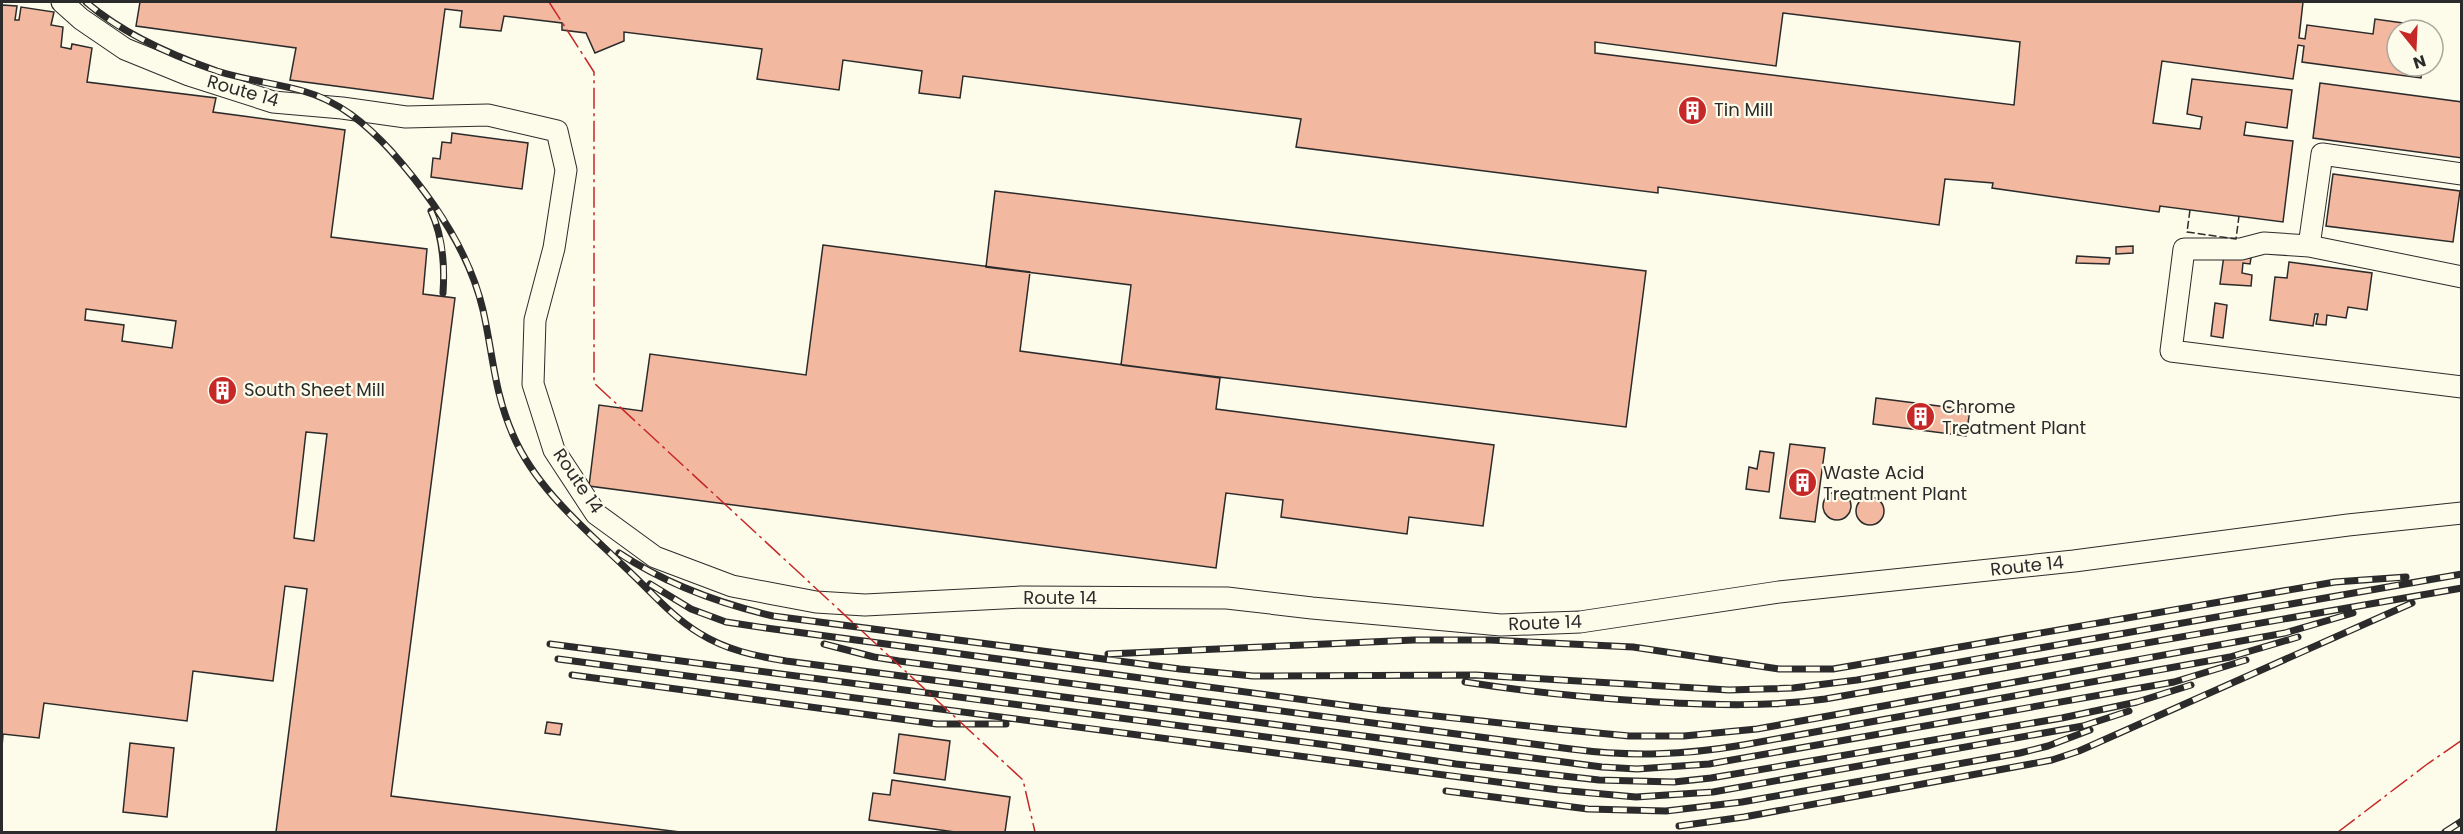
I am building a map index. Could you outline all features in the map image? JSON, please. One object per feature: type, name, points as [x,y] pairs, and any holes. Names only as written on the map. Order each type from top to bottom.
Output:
[{"type":"street","name":"Route 14","points":[[62,2],[81,19],[125,49],[189,75],[273,102],[406,117],[488,115],[556,131],[566,170],[554,248],[535,320],[533,384],[554,450],[596,514],[655,557],[732,586],[816,602],[865,605],[1022,597],[1227,598],[1501,625],[1580,622],[1779,592],[2074,561],[2348,525],[2462,513]]},
{"type":"street","points":[[2310,246],[2322,154],[2462,174]]},
{"type":"street","points":[[2462,277],[2310,246],[2264,243],[2241,249],[2184,249],[2171,351],[2462,387]]},
{"type":"building","name":"Tin Mill","points":[[140,2],[2303,2],[2299,38],[2305,39],[2307,25],[2373,34],[2375,19],[2385,20],[2385,73],[2302,62],[2304,46],[2298,45],[2293,79],[2162,61],[2153,123],[2200,129],[2202,117],[2187,114],[2192,79],[2292,90],[2287,128],[2246,122],[2244,135],[2293,141],[2283,222],[2160,206],[2159,212],[1992,188],[1993,183],[1945,179],[1939,225],[1658,187],[1658,193],[1296,147],[1301,119],[963,76],[960,98],[919,93],[922,71],[843,60],[839,90],[757,79],[762,49],[624,32],[624,41],[595,53],[586,33],[562,30],[562,23],[504,16],[501,31],[460,27],[462,11],[445,9],[433,99],[290,80],[296,48],[136,26]],"holes":[[[1783,13],[2020,42],[2014,105],[1595,53],[1595,42],[1776,66]]]},
{"type":"building","name":"South Sheet Mill","points":[[2,5],[17,6],[15,20],[19,20],[21,7],[54,12],[51,25],[63,27],[61,47],[71,49],[72,44],[92,48],[87,82],[216,98],[213,112],[345,130],[331,237],[427,249],[423,294],[455,298],[391,796],[680,832],[276,832],[307,589],[285,586],[273,681],[193,671],[187,721],[44,703],[39,738],[3,734],[2,747]],"holes":[[[86,309],[176,321],[172,348],[122,341],[124,325],[85,320]],[[306,432],[327,434],[314,541],[294,538]]]},
{"type":"building","points":[[2320,83],[2462,102],[2462,158],[2313,138]]},
{"type":"building","points":[[452,133],[528,143],[522,189],[431,177],[433,158],[440,159],[442,142],[451,143]]},
{"type":"building","points":[[2333,174],[2460,191],[2453,242],[2326,226]]},
{"type":"building","points":[[995,191],[1646,271],[1626,427],[1121,365],[1131,285],[986,267]]},
{"type":"building","points":[[823,245],[1030,272],[1020,351],[1220,378],[1216,409],[1494,445],[1483,526],[1409,517],[1407,534],[1281,517],[1283,500],[1226,493],[1216,568],[589,486],[599,405],[642,411],[650,354],[806,375]]},
{"type":"building","points":[[2133,246],[2133,253],[2116,254],[2116,247]]},
{"type":"building","points":[[2224,255],[2251,258],[2250,264],[2243,263],[2242,273],[2252,275],[2251,286],[2220,284]]},
{"type":"building","points":[[2077,256],[2110,258],[2109,264],[2076,263]]},
{"type":"building","points":[[2289,262],[2372,273],[2367,310],[2348,307],[2346,318],[2327,315],[2326,325],[2316,324],[2318,314],[2315,314],[2313,326],[2270,320],[2275,277],[2287,278]]},
{"type":"building","points":[[2215,303],[2227,305],[2223,338],[2211,336]]},
{"type":"building","name":"Chrome Treatment Plant","points":[[1876,398],[1970,410],[1966,436],[1873,424]]},
{"type":"building","name":"Waste Acid Treatment Plant","points":[[1790,444],[1825,448],[1815,522],[1780,518]]},
{"type":"building","points":[[1760,451],[1774,453],[1769,492],[1746,489],[1749,467],[1757,469]]},
{"type":"building","points":[[1837,492],[1847,496],[1851,506],[1847,516],[1837,520],[1827,516],[1823,506],[1827,496]]},
{"type":"building","points":[[1870,497],[1880,501],[1884,511],[1880,521],[1870,525],[1860,521],[1856,511],[1860,501]]},
{"type":"building","points":[[547,722],[562,724],[560,735],[545,733]]},
{"type":"building","points":[[899,734],[950,741],[945,780],[894,773]]},
{"type":"building","points":[[130,743],[174,748],[167,817],[123,812]]},
{"type":"building","points":[[892,780],[1010,797],[1005,832],[955,832],[869,820],[873,793],[890,795]]},
{"type":"railway","points":[[86,2],[132,34],[182,58],[217,71],[316,95],[340,107],[382,141],[421,187],[459,245],[477,288],[498,388],[507,419],[523,455],[536,475],[582,527],[673,613],[709,639],[741,652],[786,661],[1602,767],[1637,769],[1709,764],[2174,682],[2246,660]]},
{"type":"railway","points":[[431,211],[442,251],[443,293]]},
{"type":"railway","points":[[619,553],[655,574],[693,591],[773,616],[1180,669],[1253,676],[1476,675],[1729,690],[1793,688],[1857,680],[2462,574]]},
{"type":"railway","points":[[1108,654],[1414,640],[1490,640],[1633,647],[1779,669],[1833,669],[2335,582],[2406,577]]},
{"type":"railway","points":[[650,584],[691,609],[726,622],[1380,710],[1629,736],[1684,736],[1757,729],[2285,633],[2353,613]]},
{"type":"railway","points":[[1465,682],[1512,689],[1656,702],[1741,705],[1804,702],[2462,588]]},
{"type":"railway","points":[[1679,826],[1744,817],[2052,760],[2079,751],[2412,603]]},
{"type":"railway","points":[[824,644],[899,661],[1593,752],[1637,754],[1679,753],[1743,745],[2230,657],[2298,637]]},
{"type":"railway","points":[[550,644],[1335,746],[1456,764],[1599,780],[1674,782],[1711,778],[2062,718],[2137,702],[2191,685]]},
{"type":"railway","points":[[558,659],[1559,790],[1636,797],[1713,792],[2083,726],[2129,711]]},
{"type":"railway","points":[[572,675],[937,724],[1006,724]]},
{"type":"railway","points":[[1446,791],[1588,809],[1666,811],[1742,802],[2020,753],[2048,746],[2090,730]]},
{"type":"railway","points":[[2445,832],[2462,821]]},
{"type":"fence","points":[[2190,210],[2187,232],[2236,239],[2239,216]]},
{"type":"power","points":[[549,2],[594,72],[594,383],[1023,780],[1035,832]]},
{"type":"power","points":[[2338,832],[2462,740]]},
{"type":"place","name":"Tin Mill","points":[[1693,110]]},
{"type":"place","name":"South Sheet Mill","points":[[223,390]]},
{"type":"place","name":"Chrome Treatment Plant","points":[[1921,417]]},
{"type":"place","name":"Waste Acid Treatment Plant","points":[[1802,483]]}]
